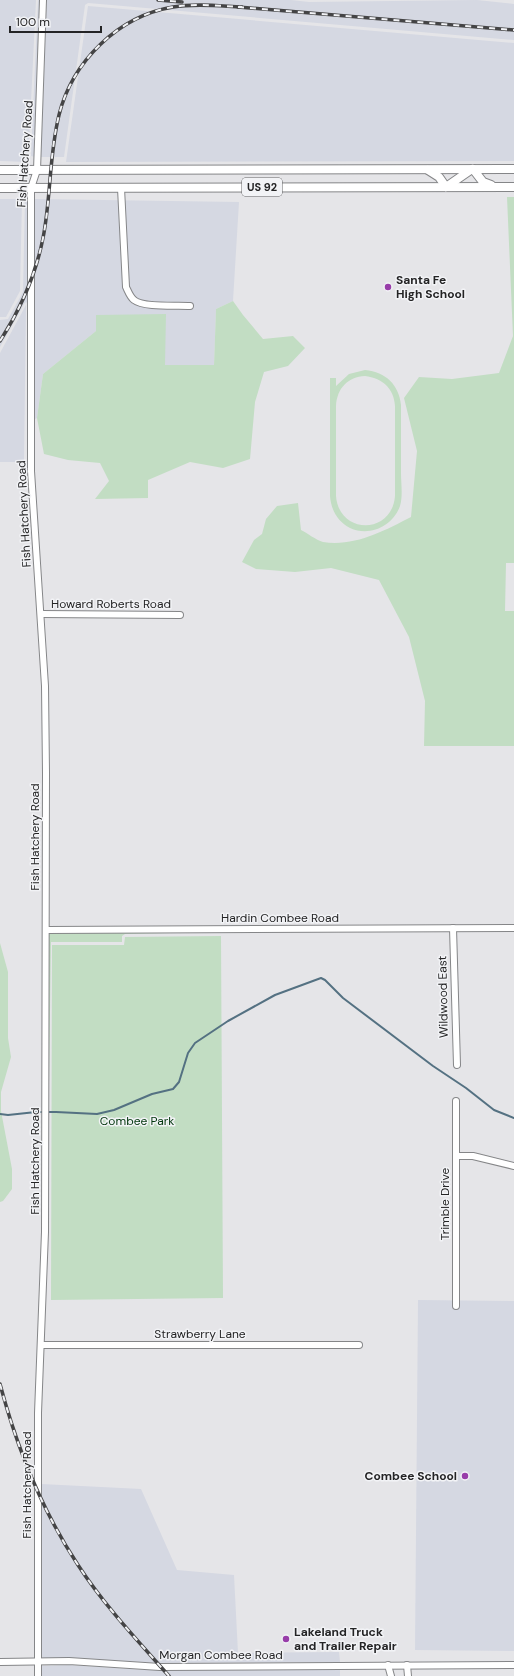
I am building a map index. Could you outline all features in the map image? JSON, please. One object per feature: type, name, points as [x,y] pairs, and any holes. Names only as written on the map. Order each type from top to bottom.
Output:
[{"type":"main road","points":[[425,169],[434,172],[446,187],[473,169],[483,182],[499,187]]},
{"type":"main road","name":"US 92","points":[[0,170],[514,169]]},
{"type":"main road","name":"US 92","points":[[0,188],[514,187]]},
{"type":"street","name":"Fish Hatchery Road","points":[[38,1676],[38,1420],[46,1232],[46,930],[45,686],[31,471],[32,188],[37,170],[44,0]]},
{"type":"street","points":[[121,188],[126,287],[131,297],[136,302],[145,304],[190,306]]},
{"type":"street","name":"Howard Roberts Road","points":[[41,614],[180,615]]},
{"type":"street","name":"Wildwood East","points":[[453,928],[456,1065]]},
{"type":"street","name":"Hardin Combee Road","points":[[46,930],[514,928]]},
{"type":"street","name":"Trimble Drive","points":[[456,1101],[456,1306]]},
{"type":"street","points":[[457,1156],[473,1156],[514,1166]]},
{"type":"street","name":"Strawberry Lane","points":[[41,1345],[359,1345]]},
{"type":"street","name":"Morgan Combee Road","points":[[0,1662],[69,1661],[160,1667],[408,1665],[514,1666]]},
{"type":"street","points":[[408,1665],[408,1676]]},
{"type":"street","points":[[388,1666],[391,1676]]},
{"type":"shaded area","points":[[0,0],[36,0],[28,162],[0,161]]},
{"type":"shaded area","points":[[38,0],[40,0],[35,157],[31,156]]},
{"type":"shaded area","points":[[47,0],[291,0],[309,2],[477,0],[514,4],[514,40],[88,3],[85,5],[64,157],[41,157]]},
{"type":"shaded area","points":[[88,6],[514,43],[514,161],[66,162]]},
{"type":"shaded area","points":[[0,199],[22,199],[20,291],[6,317],[0,317]]},
{"type":"shaded area","points":[[25,199],[28,199],[28,304],[26,302],[24,304],[0,347],[0,320],[8,319],[23,292]]},
{"type":"shaded area","points":[[35,199],[239,202],[233,301],[216,309],[214,365],[165,365],[96,315],[96,331],[43,374],[37,418],[35,419]]},
{"type":"shaded area","points":[[26,305],[24,462],[0,462],[0,353]]},
{"type":"shaded area","name":"Combee School","points":[[418,1300],[514,1301],[514,1651],[415,1650]]},
{"type":"shaded area","points":[[41,1484],[141,1489],[177,1570],[234,1575],[238,1653],[339,1652],[340,1662],[159,1663],[41,1658]]},
{"type":"shaded area","points":[[69,1665],[144,1670],[340,1669],[340,1676],[41,1676],[41,1666]]},
{"type":"green space","points":[[507,197],[514,197],[514,563],[506,563],[505,611],[514,611],[514,746],[424,746],[425,701],[409,637],[379,580],[331,568],[295,572],[256,569],[242,562],[254,540],[262,534],[266,519],[277,506],[298,503],[301,530],[317,540],[335,543],[368,537],[411,517],[417,451],[404,398],[419,377],[452,379],[499,373],[513,336]]},
{"type":"green space","points":[[233,301],[263,339],[293,336],[305,348],[288,366],[264,372],[255,402],[250,459],[223,468],[190,462],[148,480],[148,498],[95,499],[109,481],[100,463],[68,460],[44,454],[37,418],[43,374],[96,331],[96,315],[166,314],[165,365],[214,365],[216,309]]},
{"type":"green space","points":[[365,370],[379,374],[390,381],[400,398],[401,502],[397,513],[392,519],[380,528],[373,530],[365,531],[350,528],[342,522],[334,511],[330,496],[330,378],[336,378],[336,386],[349,374]],"holes":[[[359,377],[371,377],[386,385],[390,389],[394,400],[395,496],[392,509],[385,518],[376,523],[366,525],[355,523],[346,518],[339,509],[336,496],[336,406],[339,394],[344,385]]]},
{"type":"green space","points":[[218,932],[125,934],[122,936],[122,942],[51,942],[49,1084],[49,933]]},
{"type":"green space","name":"Combee Park","points":[[221,936],[223,1298],[51,1300],[52,945],[124,945],[125,937]]},
{"type":"green space","points":[[0,943],[8,972],[8,1038],[11,1057],[1,1092],[1,1111],[12,1169],[12,1189],[3,1201],[0,1202]]},
{"type":"waterway","points":[[0,1114],[8,1115],[36,1112],[97,1114],[114,1110],[152,1094],[173,1089],[179,1082],[188,1053],[195,1043],[228,1021],[275,995],[321,978],[325,980],[343,998],[433,1066],[466,1088],[494,1110],[514,1118]]},
{"type":"railway","points":[[158,0],[182,2]]},
{"type":"railway","points":[[0,341],[21,304],[36,265],[46,223],[53,145],[59,115],[65,96],[86,60],[100,44],[116,31],[134,20],[153,12],[190,5],[242,7]]},
{"type":"railway","points":[[238,7],[514,30]]},
{"type":"railway","points":[[0,1384],[22,1455],[42,1500],[65,1544],[88,1580],[121,1622],[169,1676]]},
{"type":"place","name":"Santa Fe High School","points":[[388,287]]},
{"type":"place","name":"Combee School","points":[[465,1476]]},
{"type":"place","name":"Lakeland Truck and Trailer Repair","points":[[286,1639]]}]
